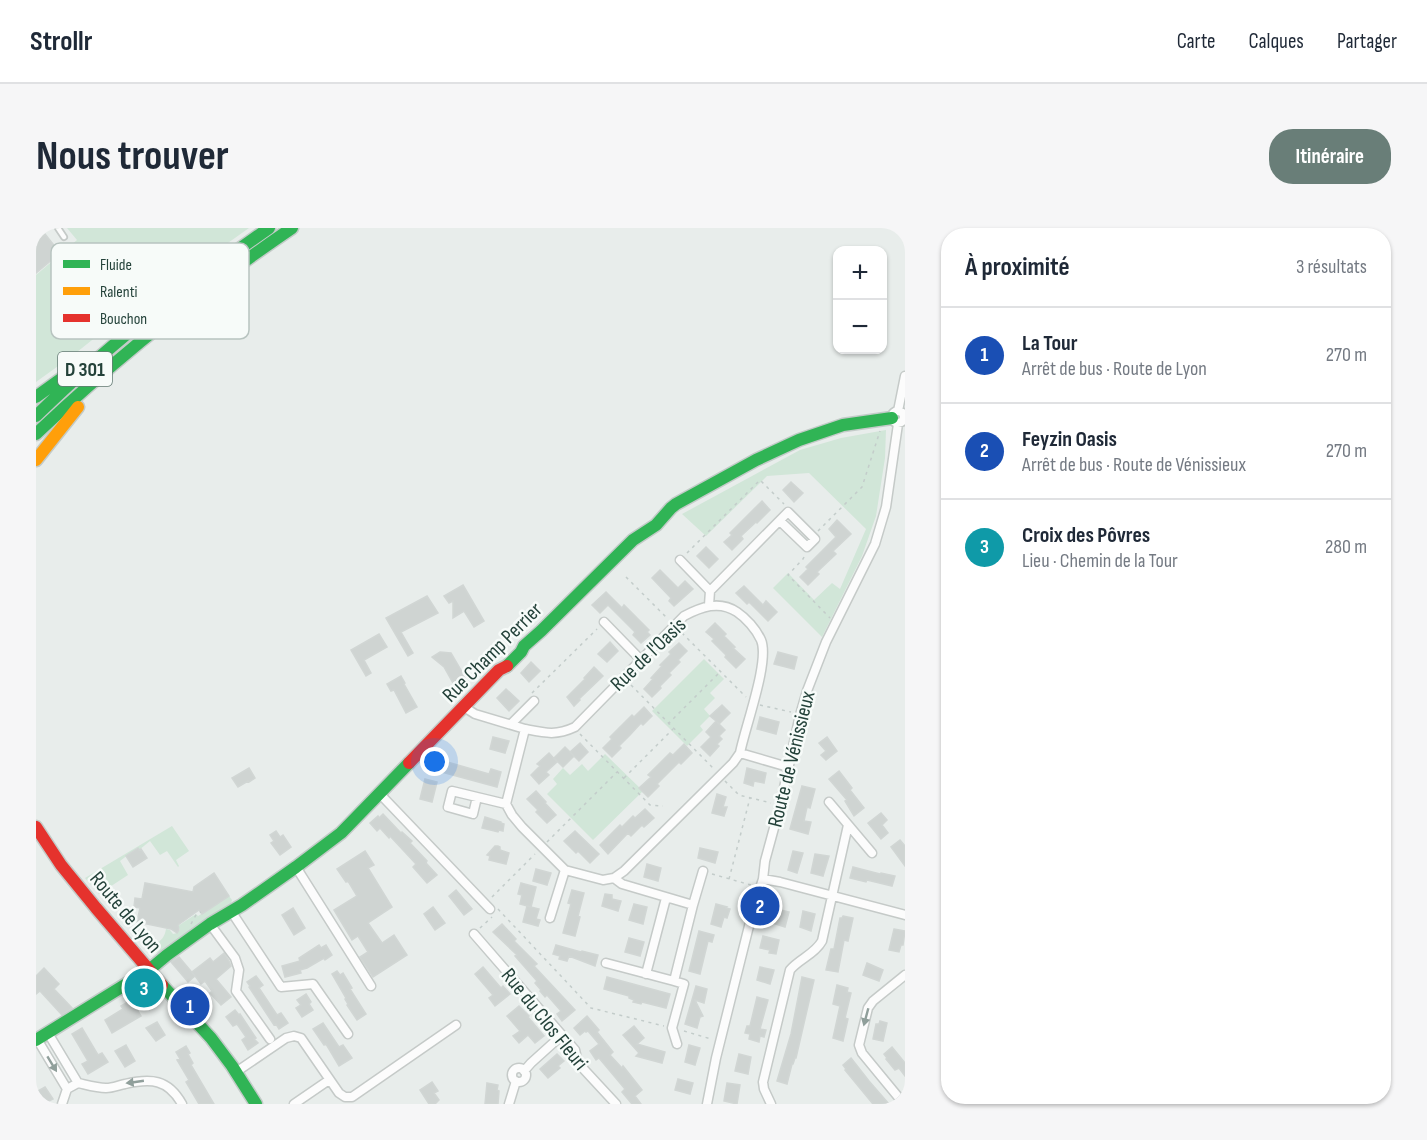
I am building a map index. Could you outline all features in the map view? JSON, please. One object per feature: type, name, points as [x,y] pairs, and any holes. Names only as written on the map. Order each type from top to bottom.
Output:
[{"type":"main road","name":"D 301","points":[[248,243],[269,228]]},
{"type":"main road","name":"D 301","points":[[249,258],[292,228]]},
{"type":"main road","points":[[36,397],[110,339]]},
{"type":"main road","name":"D 301","points":[[36,416],[121,339]]},
{"type":"main road","name":"D 301","points":[[36,434],[94,379],[142,339]]},
{"type":"main road","points":[[36,460],[80,404],[126,360],[133,346]]},
{"type":"main road","name":"Rue Champ Perrier","points":[[40,1037],[149,970],[210,924],[296,867],[341,833],[499,670],[507,666],[524,646],[630,542],[641,532],[651,530],[669,510],[744,467],[828,429],[863,421],[895,419]]},
{"type":"main road","name":"Route de Lyon","points":[[36,827],[61,865],[149,970],[211,1038],[256,1104]]},
{"type":"street","name":"Route de Vénissieux","points":[[707,1104],[720,1041],[763,879],[765,861],[807,691],[826,642],[875,544],[886,507],[895,419],[905,376]]},
{"type":"street","points":[[709,605],[710,591],[788,512],[815,538],[807,547],[780,521]]},
{"type":"street","points":[[680,560],[710,591]]},
{"type":"street","name":"Rue de l'Oasis","points":[[575,727],[684,616],[699,608],[709,605],[735,610],[748,620],[761,640],[763,665],[740,753],[720,776],[624,871],[614,878]]},
{"type":"street","points":[[604,622],[641,660]]},
{"type":"street","points":[[511,724],[534,701]]},
{"type":"street","points":[[464,707],[475,714],[551,734],[564,733],[575,727]]},
{"type":"street","points":[[525,729],[506,804],[522,827],[565,870],[603,880],[614,878],[622,884],[693,905]]},
{"type":"street","points":[[740,753],[788,767]]},
{"type":"street","points":[[380,794],[491,908]]},
{"type":"street","points":[[477,797],[506,804]]},
{"type":"street","points":[[829,802],[872,854]]},
{"type":"street","points":[[771,1104],[763,1082],[790,970],[822,941],[848,825]]},
{"type":"street","points":[[296,867],[371,987]]},
{"type":"street","points":[[550,918],[565,870]]},
{"type":"street","points":[[674,981],[703,871]]},
{"type":"street","points":[[763,879],[905,915]]},
{"type":"street","points":[[646,974],[666,898]]},
{"type":"street","points":[[231,911],[282,987],[313,984],[348,1034]]},
{"type":"street","points":[[210,924],[235,958],[239,970],[237,991],[270,1039]]},
{"type":"street","name":"Rue du Clos Fleuri","points":[[474,934],[562,1035],[574,1050],[579,1063],[616,1104]]},
{"type":"street","points":[[606,963],[684,984],[672,1028],[677,1044]]},
{"type":"street","points":[[904,1104],[862,1053],[859,1045],[868,1008],[873,1001],[905,975]]},
{"type":"street","points":[[236,1072],[286,1038],[294,1036],[301,1038],[339,1093],[345,1097],[352,1096],[456,1026]]},
{"type":"street","points":[[509,1104],[516,1081],[512,1075],[514,1070],[520,1068],[524,1071],[562,1035]]},
{"type":"street","points":[[40,1037],[78,1083],[106,1088],[153,1080],[169,1087],[182,1104]]},
{"type":"street","points":[[40,1037],[67,1089]]},
{"type":"street","points":[[294,1104],[330,1080]]},
{"type":"street","points":[[62,1104],[67,1089],[78,1083]]},
{"type":"lane","points":[[58,228],[64,237]]},
{"type":"path","points":[[813,536],[862,487],[880,429],[895,419]]},
{"type":"path","points":[[680,560],[760,480],[788,508],[788,512]]},
{"type":"path","points":[[807,547],[803,560],[788,575],[836,624]]},
{"type":"path","points":[[626,577],[752,703],[800,715]]},
{"type":"path","points":[[534,701],[531,694],[604,622]]},
{"type":"path","points":[[668,724],[721,672]]},
{"type":"path","points":[[624,678],[739,795],[780,806]]},
{"type":"path","points":[[575,727],[582,737],[650,805],[663,806]]},
{"type":"path","points":[[624,778],[673,729]]},
{"type":"path","points":[[474,934],[491,908],[542,847],[618,772]]},
{"type":"path","points":[[729,879],[751,798]]},
{"type":"path","points":[[703,871],[754,885]]},
{"type":"path","points":[[491,908],[591,1008],[720,1041]]},
{"type":"green space","points":[[67,228],[249,228],[228,243],[73,243],[77,240]]},
{"type":"green space","points":[[51,262],[51,339],[93,339],[36,382],[36,275]]},
{"type":"green space","points":[[886,430],[885,458],[876,516],[862,556],[822,637],[773,588],[788,573],[814,600],[832,583],[840,589],[866,529],[809,473],[767,476],[706,536],[682,514],[800,450],[841,438]]},
{"type":"green space","points":[[704,659],[724,679],[710,693],[715,698],[704,709],[710,716],[700,726],[703,730],[687,746],[652,711]]},
{"type":"green space","points":[[605,754],[643,791],[593,840],[547,794],[557,784],[553,779],[563,768],[570,775],[582,764],[588,771]]},
{"type":"green space","points":[[172,826],[189,851],[176,860],[178,867],[167,851],[160,855],[150,841],[120,861],[128,875],[99,894],[85,878]]},
{"type":"green space","points":[[229,896],[231,903],[160,953],[145,949],[161,940],[166,929],[173,934],[177,933],[180,930],[178,926]]},
{"type":"building","points":[[45,234],[52,243],[51,260],[36,273],[36,241]]},
{"type":"building","points":[[791,482],[803,493],[794,502],[783,490]]},
{"type":"building","points":[[762,501],[770,510],[741,536],[743,539],[732,550],[724,542]]},
{"type":"building","points":[[837,520],[851,534],[833,551],[836,554],[817,572],[819,574],[808,585],[800,577],[808,569],[806,567],[836,537],[829,529]]},
{"type":"building","points":[[706,547],[718,559],[709,568],[697,556]]},
{"type":"building","points":[[660,570],[678,588],[685,581],[693,589],[674,606],[669,601],[671,598],[652,578]]},
{"type":"building","points":[[463,585],[484,621],[474,627],[464,611],[453,618],[453,601],[449,603],[444,596]]},
{"type":"building","points":[[744,586],[763,605],[766,601],[777,612],[768,621],[736,593]]},
{"type":"building","points":[[606,592],[622,608],[624,605],[649,630],[647,632],[650,635],[641,643],[633,635],[635,632],[608,605],[600,613],[592,605]]},
{"type":"building","points":[[427,596],[438,613],[401,632],[413,653],[408,656],[386,618]]},
{"type":"building","points":[[715,623],[726,634],[724,636],[735,647],[733,648],[745,659],[736,668],[706,632]]},
{"type":"building","points":[[379,634],[387,647],[364,660],[371,673],[366,676],[351,650]]},
{"type":"building","points":[[610,642],[618,651],[607,662],[598,654]]},
{"type":"building","points":[[679,643],[687,651],[652,697],[644,689],[662,666],[660,665],[671,654],[669,652]]},
{"type":"building","points":[[440,652],[451,653],[465,677],[453,683],[444,667],[432,657]]},
{"type":"building","points":[[778,652],[797,657],[794,669],[774,664]]},
{"type":"building","points":[[531,662],[540,671],[529,682],[521,673]]},
{"type":"building","points":[[594,667],[603,676],[574,706],[567,697]]},
{"type":"building","points":[[401,676],[417,707],[406,713],[394,690],[391,691],[387,684]]},
{"type":"building","points":[[506,689],[519,701],[509,711],[497,698]]},
{"type":"building","points":[[722,705],[730,713],[719,724],[725,730],[719,736],[722,739],[717,744],[719,746],[710,756],[701,747],[711,737],[706,732],[716,721],[710,716]]},
{"type":"building","points":[[644,707],[652,716],[643,725],[641,723],[619,746],[621,748],[612,757],[603,748],[612,739],[610,737],[632,715],[634,717]]},
{"type":"building","points":[[760,717],[779,722],[776,734],[757,729]]},
{"type":"building","points":[[493,737],[509,741],[505,753],[490,749]]},
{"type":"building","points":[[827,737],[837,751],[826,760],[821,755],[826,751],[819,743]]},
{"type":"building","points":[[580,743],[588,752],[579,761],[574,756],[563,767],[554,758],[565,747],[570,752]]},
{"type":"building","points":[[684,744],[692,753],[681,764],[679,762],[657,784],[659,786],[648,797],[639,788],[651,777],[648,775],[670,753],[673,755]]},
{"type":"building","points":[[549,753],[557,762],[546,772],[549,775],[539,784],[531,775],[540,766],[537,764]]},
{"type":"building","points":[[437,759],[489,774],[491,769],[501,772],[497,787],[434,770]]},
{"type":"building","points":[[249,768],[255,778],[238,787],[232,778]]},
{"type":"building","points":[[747,768],[766,773],[764,783],[754,781],[753,786],[744,783]]},
{"type":"building","points":[[839,771],[864,808],[854,816],[845,801],[847,800],[829,779]]},
{"type":"building","points":[[425,779],[437,782],[432,802],[420,799]]},
{"type":"building","points":[[802,786],[815,789],[804,821],[811,822],[808,834],[790,829]]},
{"type":"building","points":[[536,791],[556,815],[547,823],[527,799]]},
{"type":"building","points":[[717,794],[726,797],[723,807],[727,807],[724,816],[712,813]]},
{"type":"building","points":[[645,809],[654,818],[644,827],[642,825],[631,836],[628,833],[608,854],[600,845],[620,825],[622,827],[633,816],[635,818]]},
{"type":"building","points":[[881,813],[887,820],[882,825],[888,833],[881,839],[868,823]]},
{"type":"building","points":[[383,814],[412,841],[410,843],[437,875],[427,883],[413,867],[416,864],[390,836],[389,838],[380,828],[377,831],[370,823]]},
{"type":"building","points":[[485,817],[504,824],[503,831],[482,828]]},
{"type":"building","points":[[276,831],[280,837],[283,835],[291,847],[280,855],[271,843],[274,841],[270,835]]},
{"type":"building","points":[[575,831],[599,854],[590,863],[564,841]]},
{"type":"building","points":[[900,840],[905,846],[905,866],[891,847]]},
{"type":"building","points":[[495,846],[509,853],[506,864],[489,860],[490,856],[487,855]]},
{"type":"building","points":[[138,848],[147,858],[133,867],[126,856]]},
{"type":"building","points":[[700,848],[718,852],[715,863],[698,858]]},
{"type":"building","points":[[365,851],[374,865],[368,868],[392,907],[368,923],[382,943],[394,935],[407,955],[373,977],[360,957],[368,952],[358,936],[352,940],[334,910],[357,896],[337,869]]},
{"type":"building","points":[[793,851],[803,853],[797,873],[788,870]]},
{"type":"building","points":[[815,854],[829,856],[823,876],[811,873]]},
{"type":"building","points":[[647,864],[661,868],[658,881],[644,877]]},
{"type":"building","points":[[853,867],[895,876],[892,886],[850,878]]},
{"type":"building","points":[[536,869],[551,873],[547,885],[533,881]]},
{"type":"building","points":[[214,873],[229,896],[202,914],[199,910],[178,925],[177,933],[171,929],[137,922],[140,908],[134,907],[135,898],[142,899],[145,883],[193,892],[194,887]]},
{"type":"building","points":[[521,883],[536,887],[531,907],[520,904],[522,895],[518,894]]},
{"type":"building","points":[[456,890],[472,909],[464,915],[449,896]]},
{"type":"building","points":[[572,890],[584,893],[575,936],[563,933],[571,904],[568,903]]},
{"type":"building","points":[[605,894],[612,895],[612,899],[621,901],[618,911],[602,906]]},
{"type":"building","points":[[634,904],[647,907],[643,924],[629,920]]},
{"type":"building","points":[[716,904],[730,909],[721,927],[711,924]]},
{"type":"building","points":[[527,906],[539,909],[536,919],[540,920],[538,926],[523,922]]},
{"type":"building","points":[[433,907],[445,923],[435,930],[424,914]]},
{"type":"building","points":[[769,907],[789,912],[785,927],[766,921]]},
{"type":"building","points":[[293,908],[305,928],[294,935],[282,915]]},
{"type":"building","points":[[803,911],[815,914],[811,931],[800,927]]},
{"type":"building","points":[[843,916],[853,918],[848,941],[844,940],[838,972],[826,970],[831,949],[834,949],[840,918]]},
{"type":"building","points":[[502,924],[516,939],[514,941],[537,964],[534,966],[575,1010],[562,1021],[557,1014],[561,1011],[547,995],[545,997],[540,991],[535,983],[537,981],[515,956],[517,955],[493,932]]},
{"type":"building","points":[[894,929],[905,931],[903,945],[899,952],[889,950]]},
{"type":"building","points":[[699,931],[714,935],[712,942],[708,941],[700,974],[689,971]]},
{"type":"building","points":[[763,936],[779,940],[776,954],[760,948]]},
{"type":"building","points":[[629,938],[644,942],[640,956],[625,952]]},
{"type":"building","points":[[319,945],[321,948],[326,945],[332,955],[300,970],[301,973],[285,977],[282,966],[300,961],[299,958]]},
{"type":"building","points":[[556,945],[598,955],[595,966],[569,956],[567,961],[559,959],[560,956],[553,954]]},
{"type":"building","points":[[224,953],[231,966],[216,979],[231,997],[221,1005],[210,993],[212,991],[205,981],[201,984],[192,972],[210,958],[213,962]]},
{"type":"building","points":[[179,957],[195,976],[188,982],[171,962]]},
{"type":"building","points":[[867,963],[883,970],[879,981],[863,975]]},
{"type":"building","points":[[483,967],[501,988],[503,986],[510,994],[495,1006],[489,998],[493,995],[475,974]]},
{"type":"building","points":[[760,967],[774,970],[770,984],[757,980]]},
{"type":"building","points":[[44,968],[59,984],[54,989],[72,1008],[62,1015],[40,991],[36,994],[36,976]]},
{"type":"building","points":[[337,971],[340,975],[343,973],[366,1014],[357,1020],[332,974]]},
{"type":"building","points":[[256,976],[263,985],[259,988],[277,1015],[281,1013],[288,1023],[279,1029],[249,987],[247,982]]},
{"type":"building","points":[[607,977],[670,994],[666,1008],[633,1002],[634,1000],[629,996],[604,989]]},
{"type":"building","points":[[802,977],[814,980],[796,1058],[792,1064],[787,1084],[777,1081],[791,1034]]},
{"type":"building","points":[[837,985],[848,988],[847,992],[851,993],[845,1018],[848,1019],[843,1041],[833,1038],[840,1006],[833,1004]]},
{"type":"building","points":[[696,986],[707,989],[704,1003],[695,1000],[703,1016],[700,1017],[697,1028],[685,1024]]},
{"type":"building","points":[[306,994],[313,1010],[302,1017],[296,1008],[301,1005],[297,1000]]},
{"type":"building","points":[[757,997],[768,1000],[760,1029],[766,1030],[764,1037],[760,1036],[759,1042],[749,1039],[750,1034],[745,1033],[747,1026],[750,1026]]},
{"type":"building","points":[[131,1000],[141,1016],[112,1033],[105,1020],[123,1009],[121,1006]]},
{"type":"building","points":[[519,1006],[544,1036],[535,1043],[528,1035],[519,1043],[513,1036],[520,1031],[507,1016]]},
{"type":"building","points":[[235,1010],[240,1014],[258,1043],[248,1050],[242,1040],[246,1037],[237,1024],[233,1026],[226,1017]]},
{"type":"building","points":[[587,1016],[613,1052],[610,1055],[622,1068],[623,1066],[642,1090],[635,1096],[641,1104],[632,1104],[622,1092],[625,1089],[599,1058],[596,1060],[590,1051],[599,1044],[588,1031],[580,1035],[574,1028]]},
{"type":"building","points":[[880,1021],[887,1023],[883,1041],[873,1039],[876,1024]]},
{"type":"building","points":[[157,1022],[165,1035],[156,1041],[146,1028]]},
{"type":"building","points":[[323,1023],[339,1047],[343,1045],[352,1058],[339,1066],[326,1044],[324,1045],[313,1029]]},
{"type":"building","points":[[634,1026],[644,1038],[637,1044],[665,1052],[662,1063],[636,1056],[639,1053],[623,1035]]},
{"type":"building","points":[[82,1028],[98,1055],[102,1053],[108,1062],[88,1074],[82,1064],[88,1061],[72,1034]]},
{"type":"building","points":[[126,1045],[135,1061],[125,1067],[115,1051]]},
{"type":"building","points":[[689,1045],[700,1048],[695,1065],[685,1062]]},
{"type":"building","points":[[186,1046],[193,1063],[191,1065],[214,1104],[199,1104],[186,1082],[189,1080],[177,1060],[180,1059],[176,1052]]},
{"type":"building","points":[[892,1047],[905,1063],[905,1076],[899,1068],[895,1070],[886,1059],[884,1054]]},
{"type":"building","points":[[557,1054],[564,1061],[558,1066],[560,1068],[548,1078],[540,1069]]},
{"type":"building","points":[[739,1054],[751,1057],[748,1074],[735,1071]]},
{"type":"building","points":[[851,1058],[889,1104],[873,1104],[845,1070],[843,1065]]},
{"type":"building","points":[[678,1079],[693,1083],[690,1094],[675,1090]]},
{"type":"building","points":[[432,1082],[438,1091],[434,1093],[439,1100],[435,1104],[429,1104],[420,1090]]},
{"type":"building","points":[[487,1083],[498,1085],[498,1104],[485,1104]]},
{"type":"building","points":[[727,1083],[740,1085],[737,1104],[724,1101]]},
{"type":"building","points":[[45,1087],[53,1099],[43,1104],[36,1104],[36,1092]]},
{"type":"traffic: fast","points":[[248,243],[269,228]]},
{"type":"traffic: fast","points":[[249,259],[292,228]]},
{"type":"traffic: fast","points":[[36,416],[121,339]]},
{"type":"traffic: fast","points":[[36,434],[97,378],[144,339]]},
{"type":"traffic: fast","points":[[36,397],[69,373]]},
{"type":"traffic: fast","points":[[507,666],[524,646],[633,540],[656,525],[676,504],[756,460],[799,440],[843,425],[892,418]]},
{"type":"traffic: fast","points":[[36,1040],[149,970],[210,924],[242,905],[296,867],[341,833],[409,763]]},
{"type":"traffic: fast","points":[[162,985],[211,1038],[256,1104]]},
{"type":"traffic: slow","points":[[36,460],[78,407]]},
{"type":"traffic: jam","points":[[409,763],[499,670],[507,666]]},
{"type":"traffic: jam","points":[[36,827],[61,865],[162,985]]},
{"type":"place","name":"Feyzin Oasis","points":[[760,906]]},
{"type":"place","name":"Croix des Pôvres","points":[[144,988]]},
{"type":"place","name":"La Tour","points":[[190,1006]]}]
